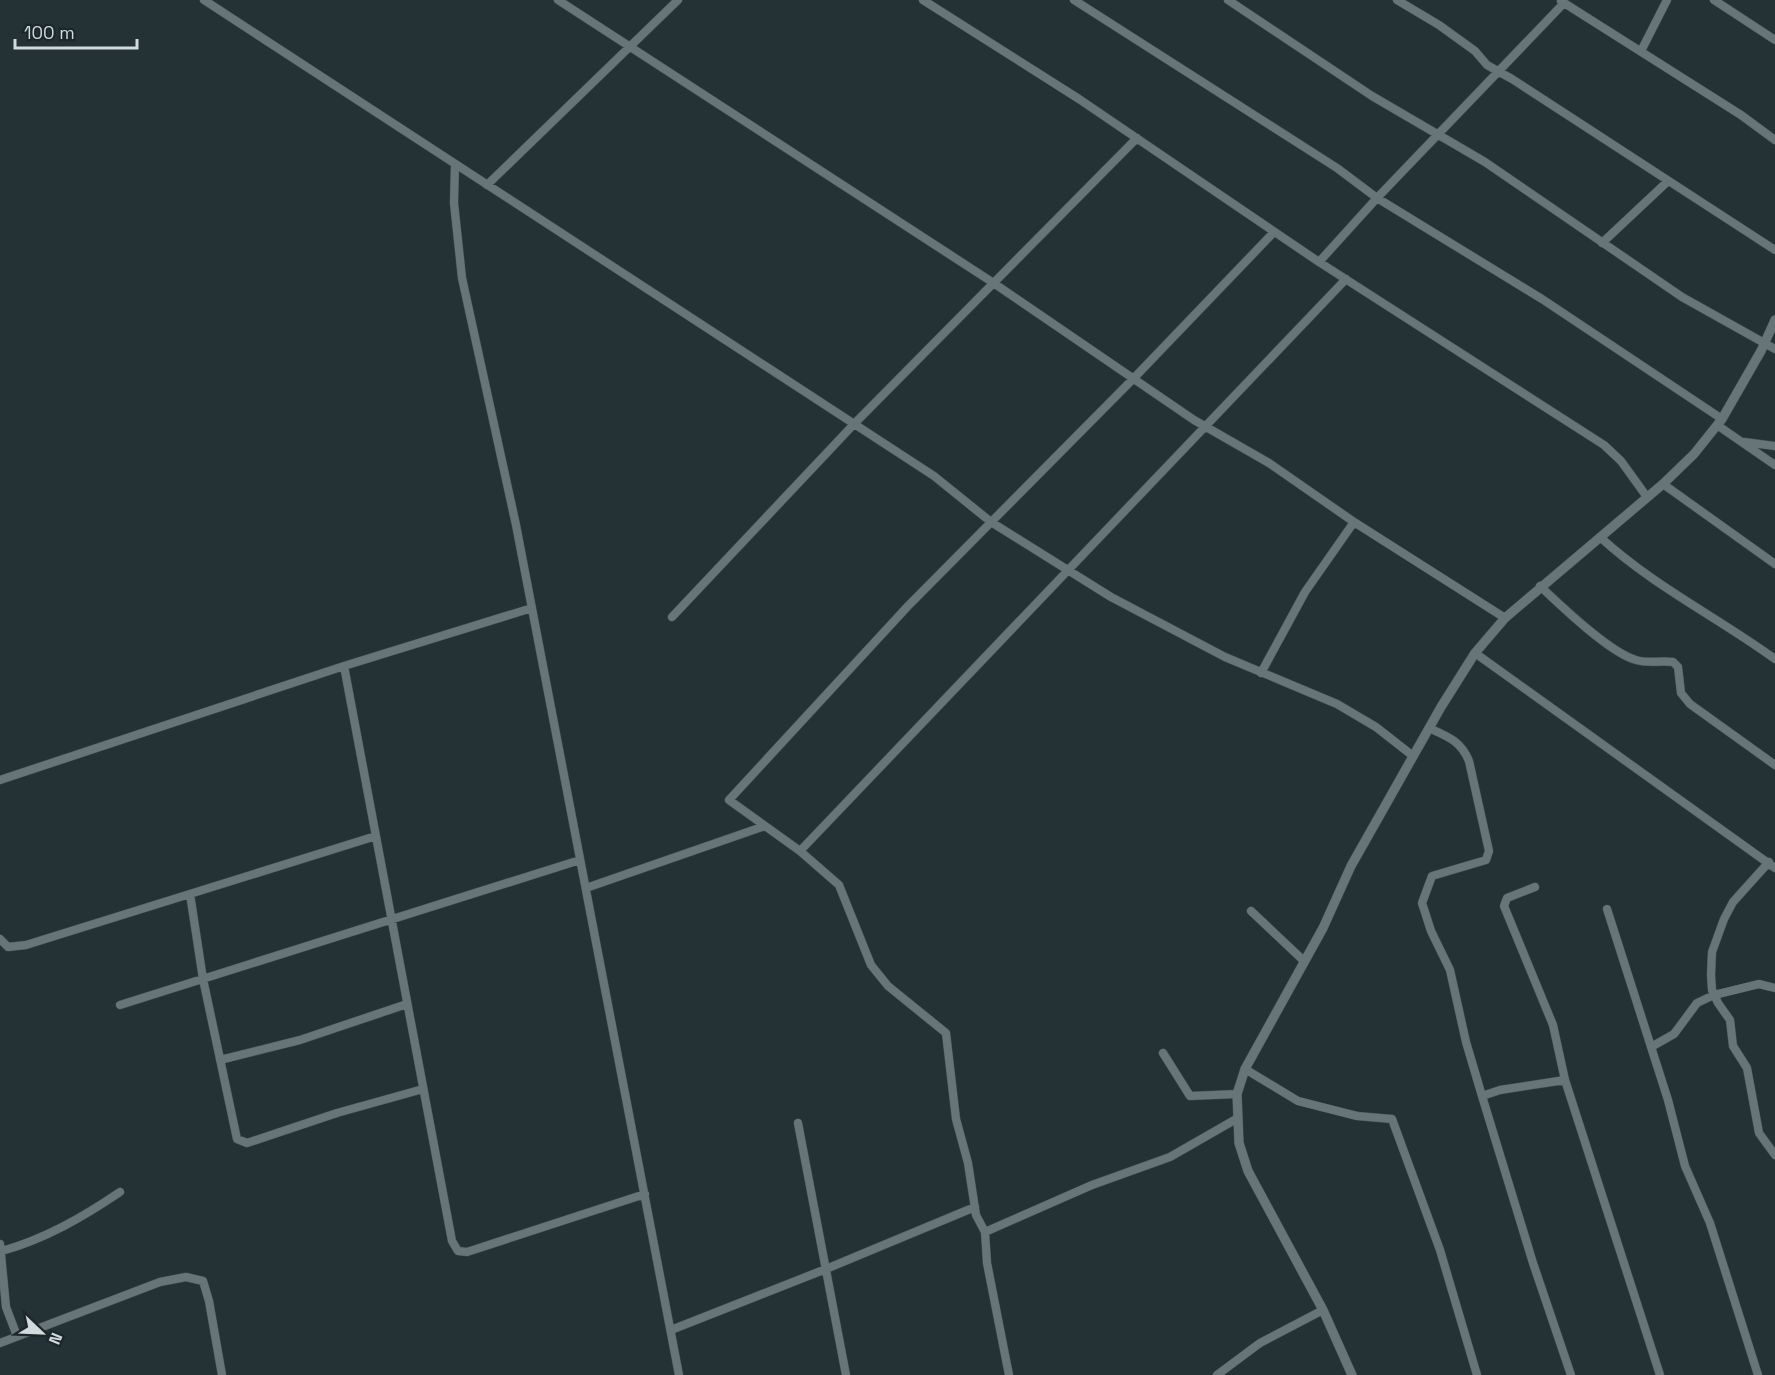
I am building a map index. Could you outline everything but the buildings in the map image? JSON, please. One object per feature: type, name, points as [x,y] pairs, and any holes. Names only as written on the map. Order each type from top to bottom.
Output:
[{"type":"street","points":[[204,0],[855,423],[934,476],[991,522],[1111,597],[1225,657],[1337,704],[1376,727],[1413,756]]},
{"type":"street","points":[[558,0],[992,282],[1205,427],[1269,463],[1354,522],[1504,618]]},
{"type":"street","points":[[487,184],[678,0]]},
{"type":"street","points":[[923,0],[990,41],[1137,138],[1319,262],[1604,445],[1621,461],[1647,497]]},
{"type":"street","points":[[1074,0],[1327,162],[1377,198],[1542,299],[1720,422],[1742,442],[1775,465]]},
{"type":"street","points":[[1228,0],[1372,96],[1485,162],[1716,318],[1775,349]]},
{"type":"street","points":[[1397,0],[1439,25],[1475,51],[1487,65],[1775,250]]},
{"type":"street","points":[[1641,51],[1667,0]]},
{"type":"street","points":[[1714,0],[1775,40]]},
{"type":"street","points":[[1319,262],[1562,2],[1641,51],[1775,140]]},
{"type":"street","points":[[672,617],[855,423],[1137,138]]},
{"type":"street","points":[[455,164],[454,203],[462,278],[532,608],[680,1375]]},
{"type":"street","points":[[1602,243],[1667,182]]},
{"type":"street","points":[[1009,1375],[987,1263],[985,1232],[975,1207],[968,1163],[956,1119],[946,1033],[888,986],[871,965],[839,885],[800,851],[729,800],[908,606],[1133,379],[1274,232]]},
{"type":"street","points":[[800,851],[1346,279]]},
{"type":"street","points":[[1352,1375],[1323,1310],[1248,1171],[1239,1143],[1238,1118],[1238,1094],[1245,1070],[1323,928],[1351,866],[1429,728],[1475,653],[1504,618],[1663,484],[1694,454],[1720,422],[1775,320]]},
{"type":"street","points":[[1742,442],[1775,446]]},
{"type":"street","points":[[1663,484],[1775,564]]},
{"type":"street","points":[[1261,673],[1305,592],[1354,522]]},
{"type":"street","points":[[1600,537],[1630,565],[1737,632],[1775,659]]},
{"type":"street","points":[[1540,586],[1582,626],[1633,660],[1647,663],[1673,662],[1678,667],[1681,693],[1690,704],[1775,765]]},
{"type":"street","points":[[0,780],[344,666],[532,608]]},
{"type":"street","points":[[1475,653],[1772,865],[1733,902],[1715,938],[1711,975],[1714,994],[1730,1020],[1733,1046],[1747,1068],[1759,1133],[1775,1155]]},
{"type":"street","points":[[344,666],[452,1241],[458,1251],[467,1252],[645,1194]]},
{"type":"street","points":[[1429,728],[1455,740],[1464,750],[1469,761],[1489,851],[1486,861],[1431,876],[1422,903],[1431,931],[1450,970],[1466,1042],[1482,1096],[1533,1263],[1571,1375]]},
{"type":"street","points":[[586,888],[765,826]]},
{"type":"street","points":[[0,939],[8,947],[26,945],[376,836]]},
{"type":"street","points":[[120,1005],[580,860]]},
{"type":"street","points":[[1536,887],[1507,898],[1504,906],[1553,1025],[1565,1080],[1660,1375]]},
{"type":"street","points":[[190,894],[203,979],[237,1139],[248,1143],[337,1113],[423,1089]]},
{"type":"street","points":[[1607,909],[1651,1047],[1685,1166],[1710,1223],[1758,1375]]},
{"type":"street","points":[[1251,911],[1304,961]]},
{"type":"street","points":[[1651,1047],[1674,1034],[1697,1003],[1714,994],[1759,984],[1775,988]]},
{"type":"street","points":[[220,1060],[300,1040],[407,1004]]},
{"type":"street","points":[[1163,1053],[1190,1096],[1238,1094]]},
{"type":"street","points":[[1245,1070],[1298,1101],[1357,1116],[1392,1119],[1440,1250],[1477,1375]]},
{"type":"street","points":[[1482,1096],[1500,1090],[1565,1080]]},
{"type":"street","points":[[985,1232],[1092,1185],[1180,1153],[1238,1118]]},
{"type":"street","points":[[798,1123],[846,1375]]},
{"type":"street","points":[[17,1336],[6,1307],[1,1248],[30,1243],[86,1215],[120,1192]]},
{"type":"street","points":[[671,1330],[975,1207]]},
{"type":"street","points":[[0,1343],[160,1282],[186,1276],[203,1281],[209,1301],[222,1375]]},
{"type":"street","points":[[1217,1375],[1260,1343],[1323,1310]]}]
